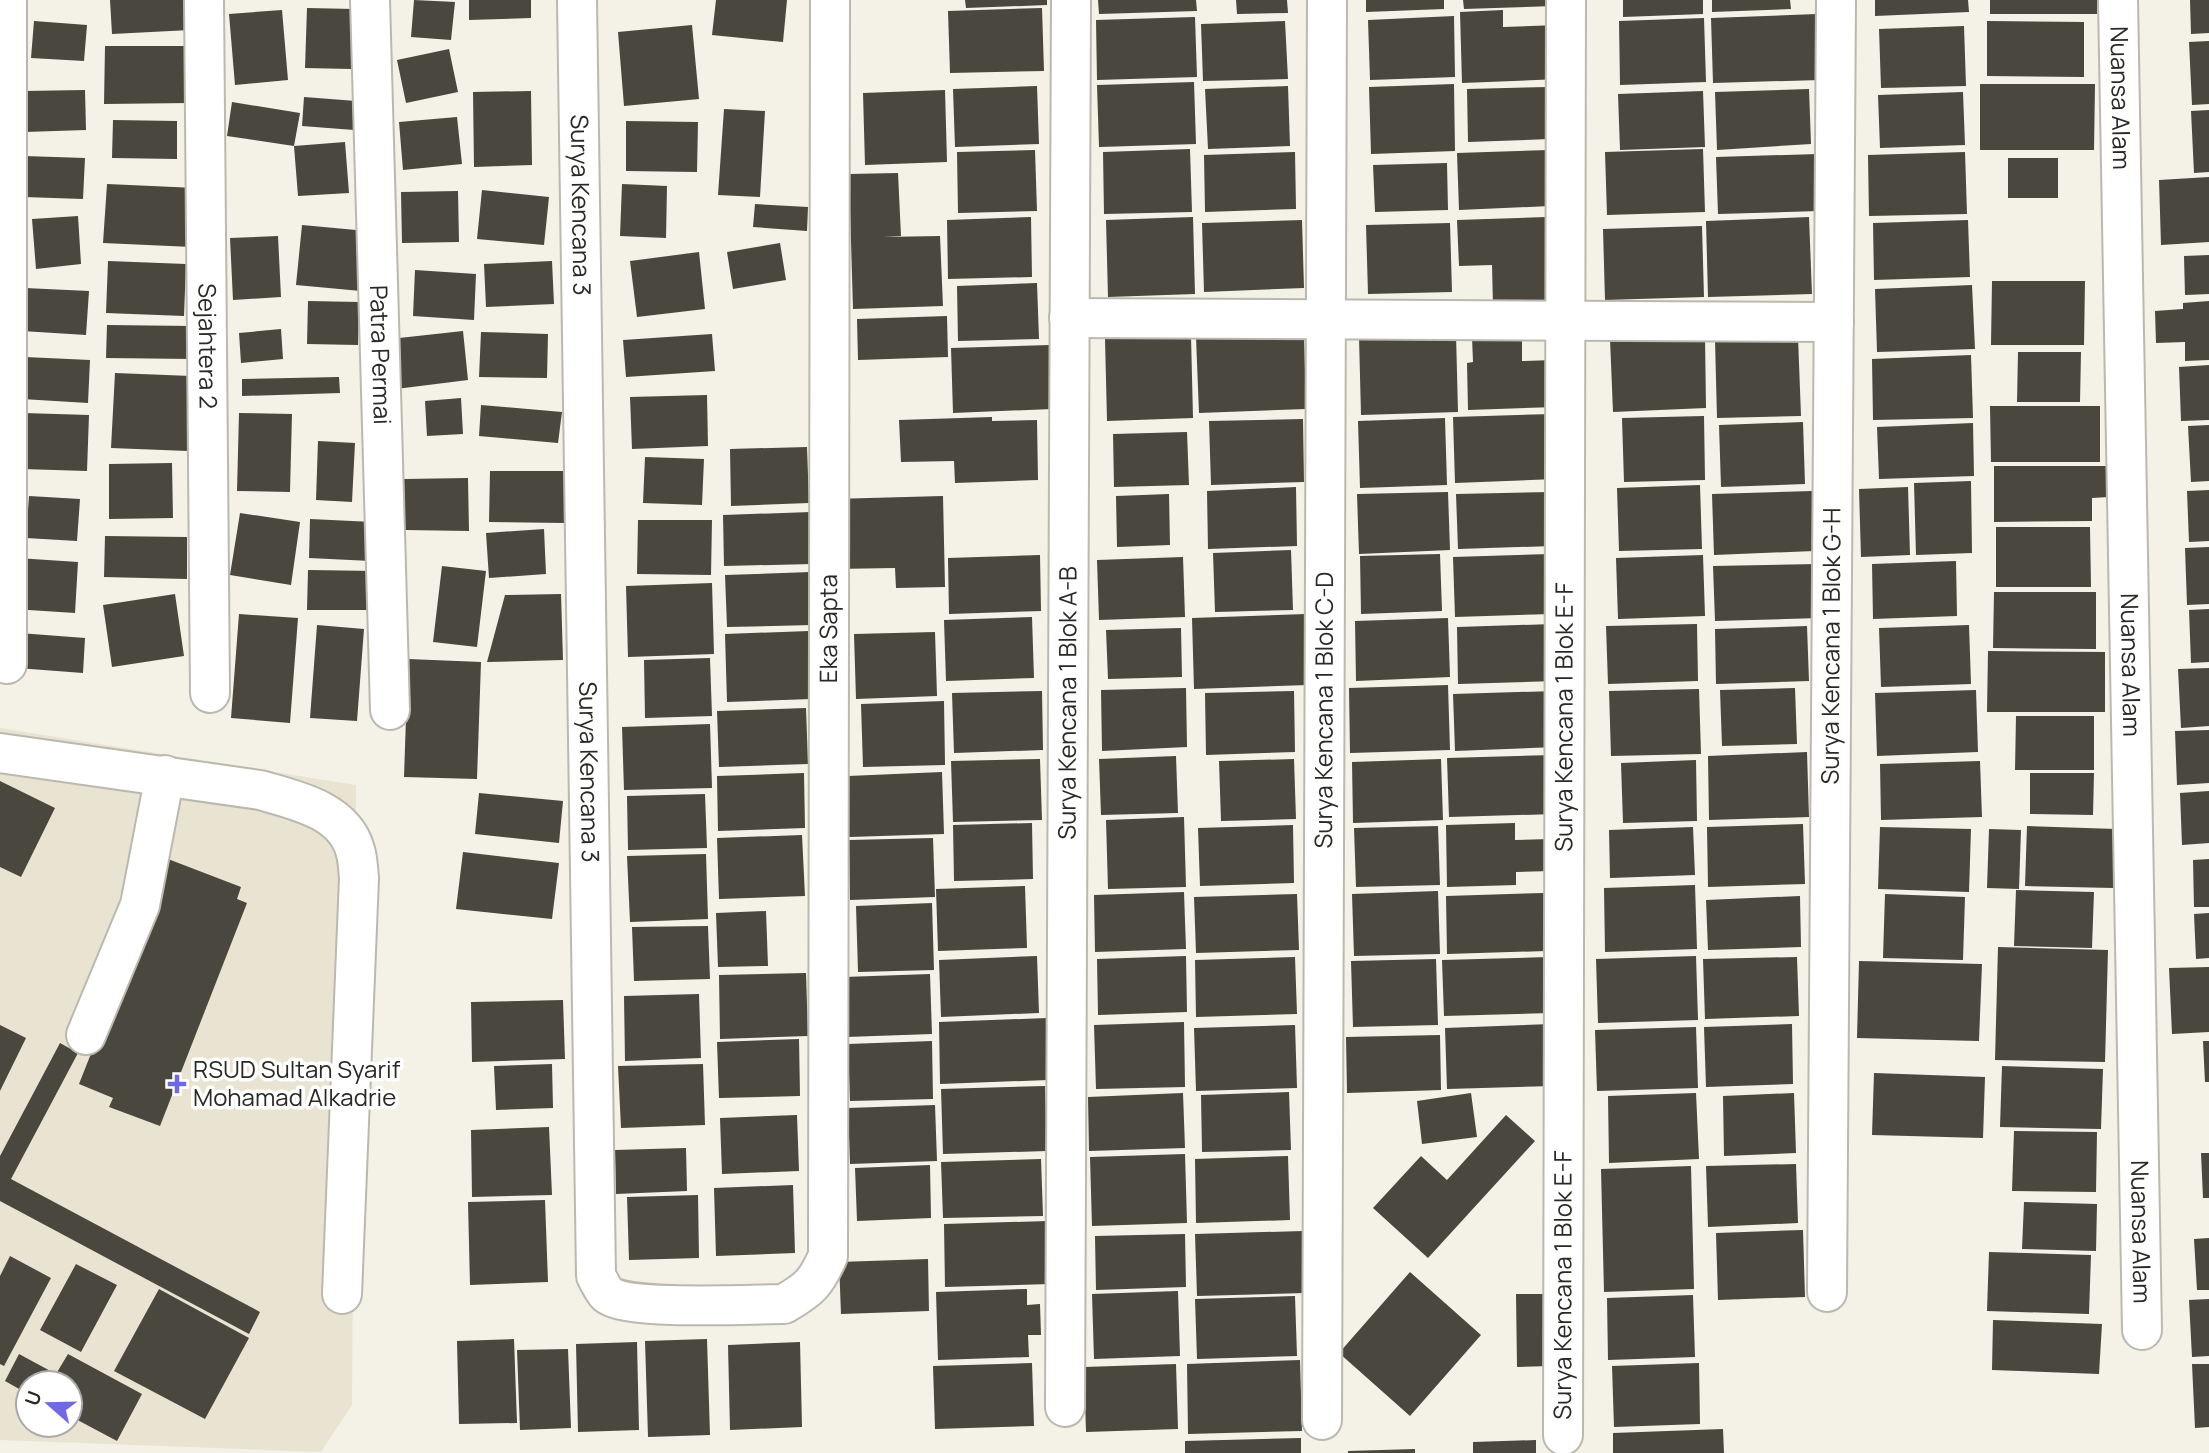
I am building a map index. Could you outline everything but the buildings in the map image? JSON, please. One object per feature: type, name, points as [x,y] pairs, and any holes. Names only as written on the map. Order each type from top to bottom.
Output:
[{"type":"street","points":[[6,664],[7,0]]},
{"type":"street","name":"Sejahtera 2","points":[[204,0],[210,693]]},
{"type":"street","name":"Patra Permai","points":[[370,0],[390,710]]},
{"type":"street","name":"Surya Kencana 3","points":[[577,0],[596,1276],[607,1294],[625,1302],[785,1304],[802,1294],[817,1280],[828,1256]]},
{"type":"street","name":"Eka Sapta","points":[[828,1256],[830,0]]},
{"type":"street","name":"Surya Kencana 1 Blok A-B","points":[[1065,1407],[1071,0]]},
{"type":"street","name":"Surya Kencana 1 Blok C-D","points":[[1322,1420],[1327,0]]},
{"type":"street","name":"Surya Kencana 1 Blok E-F","points":[[1563,1435],[1566,0]]},
{"type":"street","name":"Surya Kencana 1 Blok G-H","points":[[1827,1292],[1836,0]]},
{"type":"street","name":"Nuansa Alam","points":[[2118,0],[2142,1330]]},
{"type":"street","points":[[1069,318],[1834,322]]},
{"type":"street","points":[[0,753],[260,790],[326,813],[344,827],[355,849],[359,878],[342,1294]]},
{"type":"street","points":[[86,1035],[140,905],[165,775]]},
{"type":"shaded area","name":"RSUD Sultan Syarif Mohamad Alkadrie","points":[[0,728],[356,785],[352,1405],[321,1452],[0,1440]]},
{"type":"place","name":"RSUD Sultan Syarif Mohamad Alkadrie","points":[[177,1084]]}]
